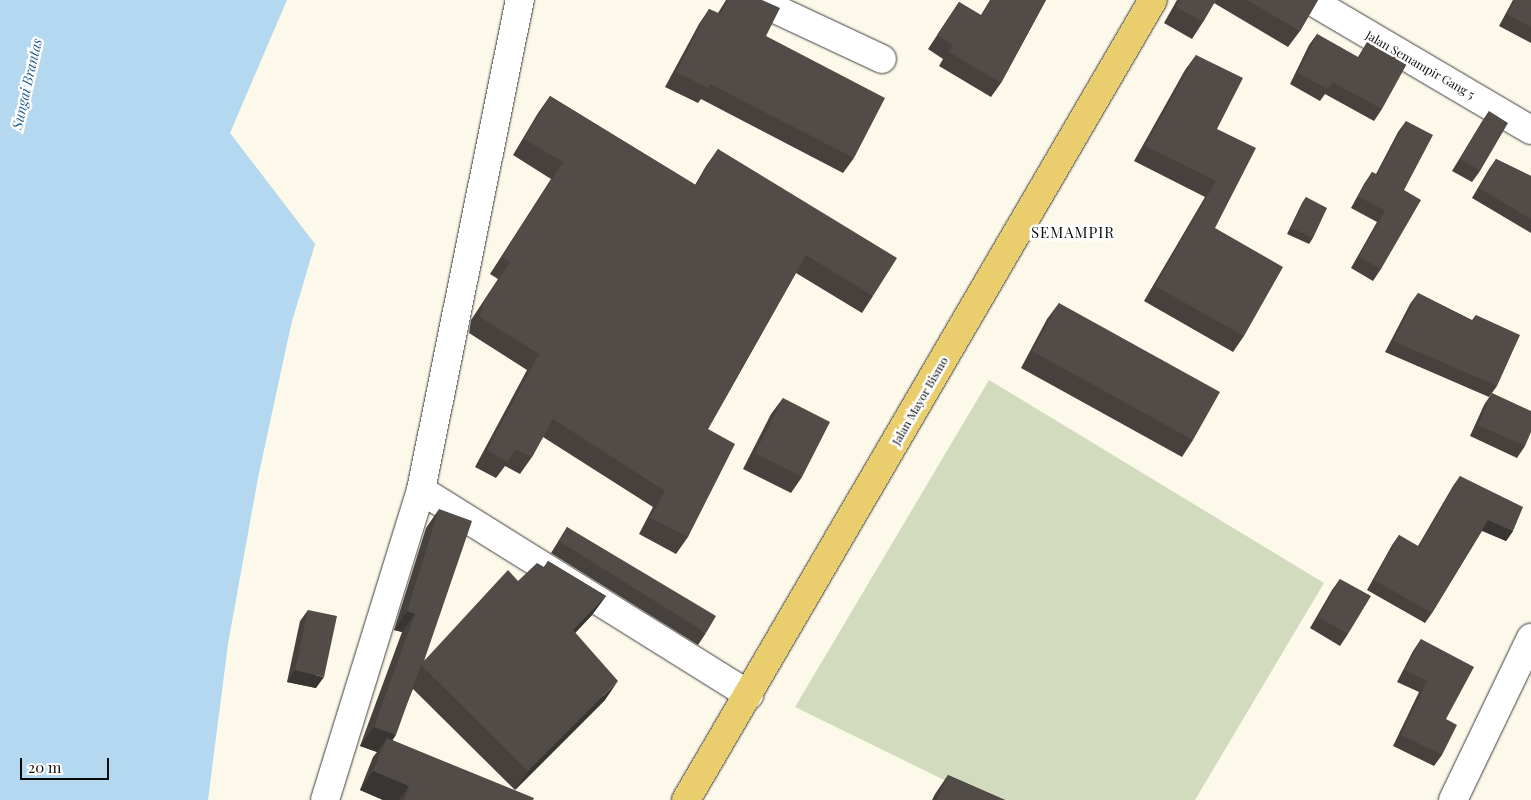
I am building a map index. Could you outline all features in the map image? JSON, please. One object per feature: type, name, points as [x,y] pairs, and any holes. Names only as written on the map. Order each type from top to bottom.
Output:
[{"type":"main road","name":"Jalan Mayor Bismo","points":[[686,800],[750,695],[1153,0]]},
{"type":"street","points":[[325,800],[421,490],[520,0]]},
{"type":"street","points":[[756,0],[882,58]]},
{"type":"street","name":"Jalan Semampir Gang 5","points":[[1310,0],[1531,130]]},
{"type":"street","points":[[421,490],[750,695]]},
{"type":"street","points":[[1453,800],[1524,671],[1531,638]]},
{"type":"green space","points":[[989,380],[1324,583],[1195,800],[985,800],[795,707]]},
{"type":"water","name":"Sungai Brantas","points":[[0,0],[287,0],[230,133],[315,244],[291,325],[258,478],[228,644],[208,800],[0,800]]},
{"type":"building","points":[[728,0],[762,0],[780,8],[766,36],[885,98],[854,158],[710,84],[708,88],[676,72],[709,9],[720,14]]},
{"type":"building","points":[[991,0],[1046,0],[1001,83],[949,52],[953,45],[937,35],[959,2],[982,16]]},
{"type":"building","points":[[1180,0],[1216,0],[1203,22],[1176,7]]},
{"type":"building","points":[[1247,0],[1318,0],[1300,31]]},
{"type":"building","points":[[1515,0],[1531,0],[1531,27],[1507,14]]},
{"type":"building","points":[[1317,34],[1359,58],[1370,37],[1409,60],[1382,109],[1332,82],[1328,89],[1298,73]]},
{"type":"building","points":[[1196,55],[1243,78],[1217,129],[1256,148],[1215,228],[1283,267],[1244,336],[1155,286],[1216,181],[1145,146]]},
{"type":"building","points":[[550,96],[696,185],[718,149],[897,258],[873,296],[806,255],[708,429],[735,444],[688,537],[650,518],[665,491],[553,419],[532,457],[515,449],[508,462],[487,450],[539,354],[480,317],[483,304],[510,262],[502,257],[563,162],[524,139]]},
{"type":"building","points":[[1489,111],[1508,123],[1480,171],[1460,159]]},
{"type":"building","points":[[1406,121],[1433,135],[1404,190],[1421,200],[1381,269],[1359,257],[1385,211],[1358,196],[1372,172],[1377,175]]},
{"type":"building","points":[[1496,159],[1531,176],[1531,219],[1479,188]]},
{"type":"building","points":[[1306,197],[1327,208],[1313,238],[1291,228]]},
{"type":"building","points":[[1418,293],[1473,321],[1476,315],[1520,335],[1497,386],[1393,341]]},
{"type":"building","points":[[1059,303],[1220,392],[1193,440],[1032,351]]},
{"type":"building","points":[[1492,393],[1531,411],[1531,432],[1525,446],[1478,425]]},
{"type":"building","points":[[783,398],[830,422],[802,477],[755,453]]},
{"type":"building","points":[[1460,476],[1523,507],[1513,531],[1488,520],[1432,613],[1374,580],[1399,535],[1419,547]]},
{"type":"building","points":[[439,509],[472,521],[424,661],[508,570],[518,581],[537,563],[544,567],[548,561],[606,596],[573,630],[618,681],[528,771],[421,665],[396,735],[374,727],[415,614],[407,611]]},
{"type":"building","points":[[567,527],[716,616],[706,633],[559,541]]},
{"type":"building","points":[[1340,579],[1371,596],[1348,634],[1318,617]]},
{"type":"building","points":[[308,610],[337,616],[324,677],[295,670]]},
{"type":"building","points":[[1421,639],[1474,667],[1446,719],[1457,725],[1442,755],[1401,735],[1427,681],[1405,670]]},
{"type":"building","points":[[387,738],[534,798],[533,800],[404,800],[409,786],[373,771]]},
{"type":"building","points":[[948,775],[1005,800],[937,800]]},
{"type":"district","name":"SEMAMPIR","points":[[1073,233]]}]
